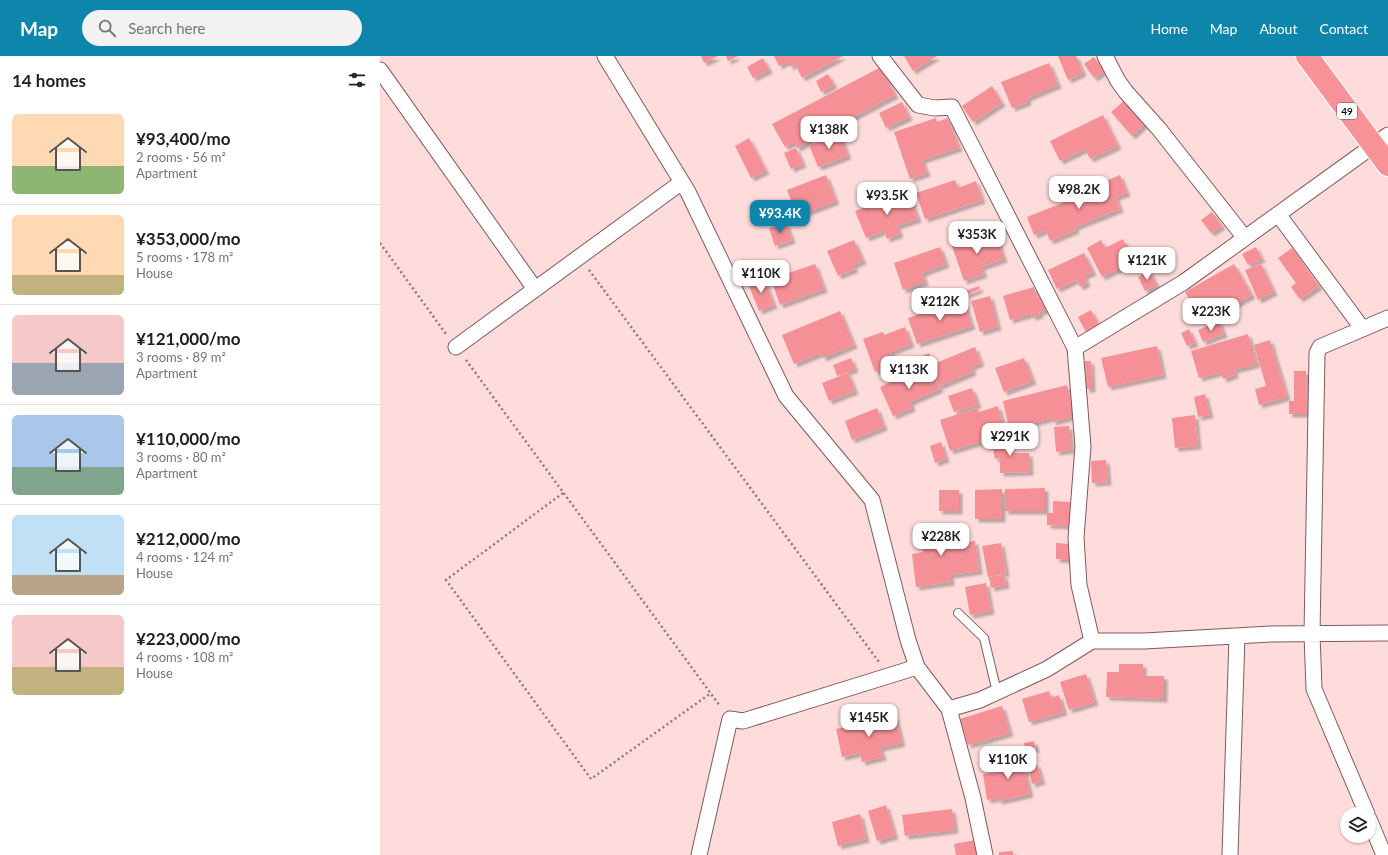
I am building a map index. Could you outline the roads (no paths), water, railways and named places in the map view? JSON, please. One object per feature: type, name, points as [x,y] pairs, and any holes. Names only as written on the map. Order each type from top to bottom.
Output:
[{"type":"highway","name":"49","points":[[1307,56],[1381,140],[1388,165]]},
{"type":"street","points":[[605,56],[688,192],[786,396],[872,500],[908,640],[917,667],[949,709],[973,798],[985,855]]},
{"type":"street","points":[[880,56],[918,105],[935,108],[952,107],[1075,348],[1083,446],[1076,538],[1079,585],[1092,641]]},
{"type":"street","points":[[1105,56],[1118,81],[1126,92],[1159,129],[1245,238]]},
{"type":"street","points":[[380,70],[535,289]]},
{"type":"street","points":[[1075,348],[1184,282],[1381,140]]},
{"type":"street","points":[[456,347],[682,182]]},
{"type":"street","points":[[1278,214],[1362,328]]},
{"type":"street","points":[[1364,807],[1314,688],[1312,634],[1317,353],[1320,347],[1388,318]]},
{"type":"street","points":[[949,709],[980,700],[1047,669],[1092,641],[1144,641],[1237,636],[1388,633]]},
{"type":"street","points":[[1230,855],[1237,636]]},
{"type":"street","points":[[699,855],[730,719],[743,721],[917,667]]},
{"type":"street","points":[[1376,836],[1384,855]]},
{"type":"lane","points":[[958,614],[984,638],[997,692]]}]
